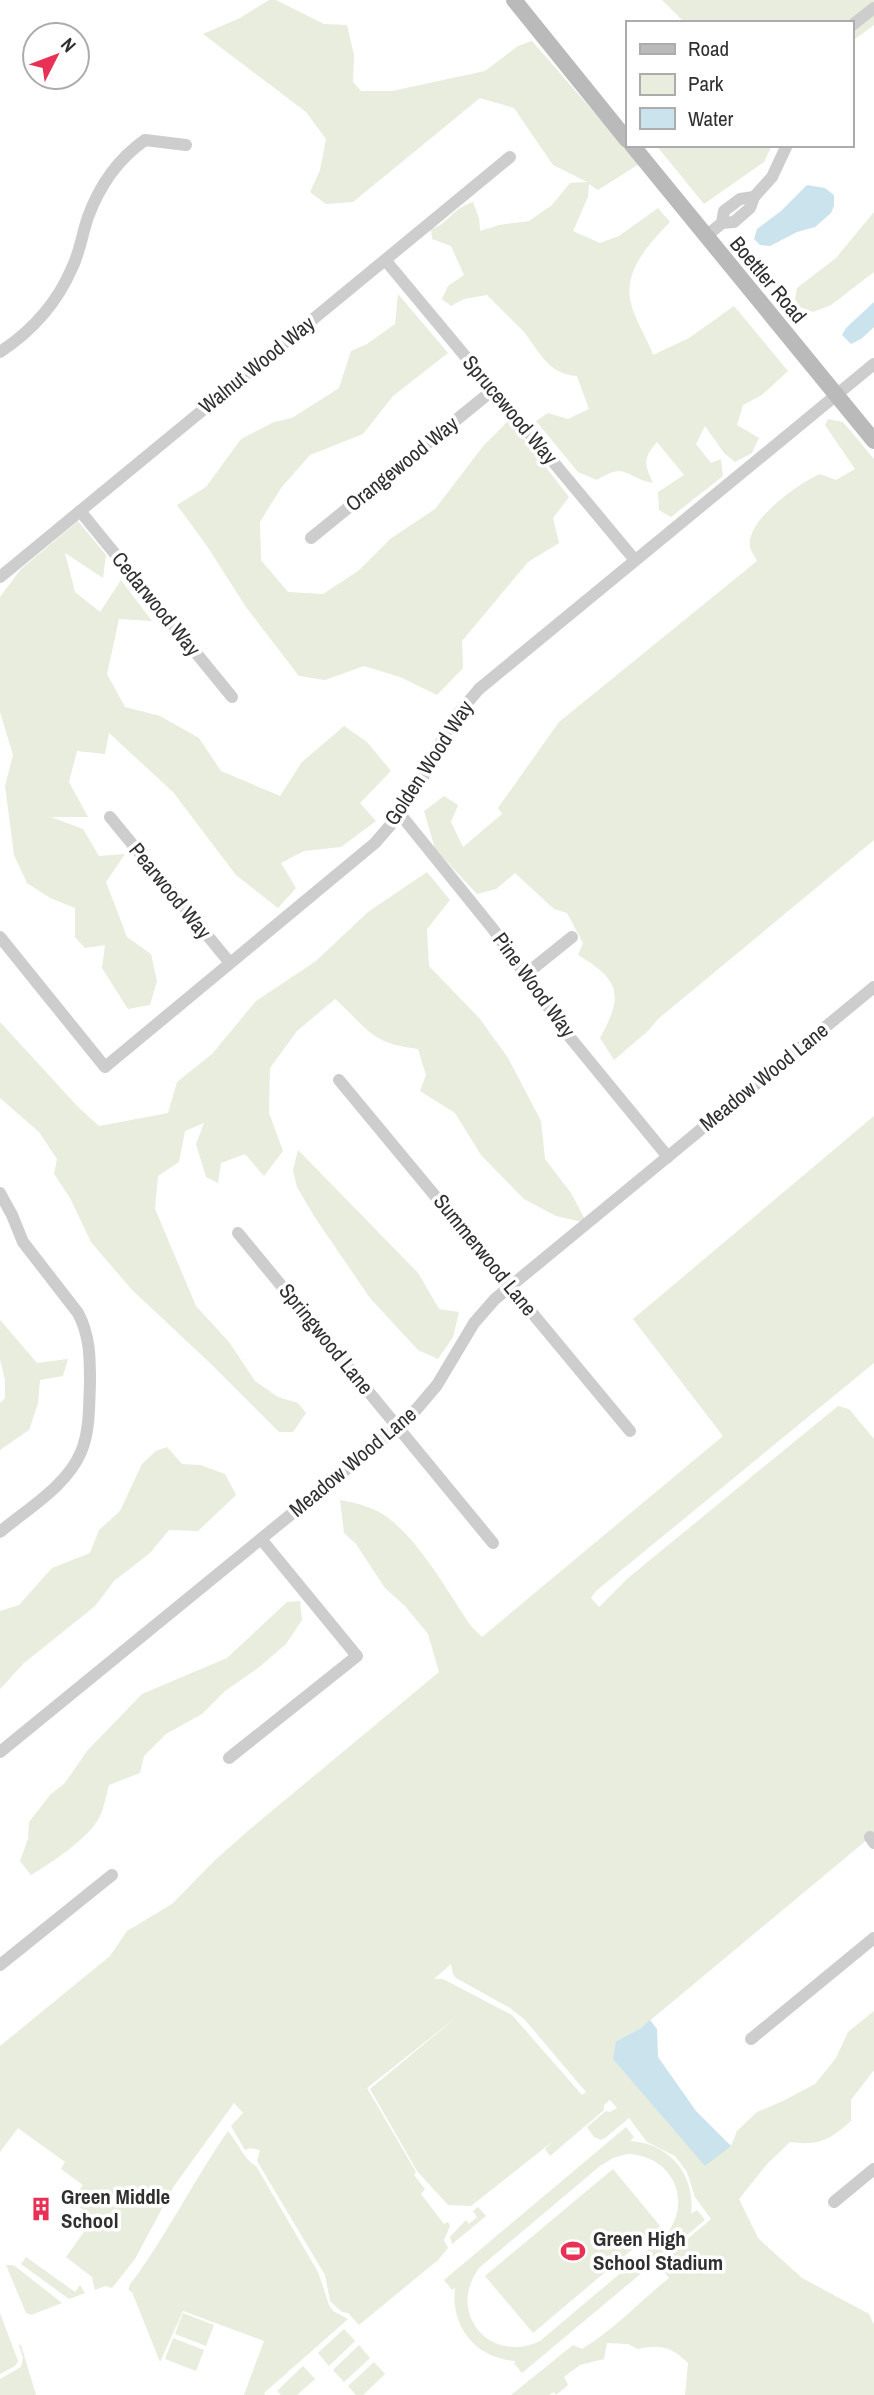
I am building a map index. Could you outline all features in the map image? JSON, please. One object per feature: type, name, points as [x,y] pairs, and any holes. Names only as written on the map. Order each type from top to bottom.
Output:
[{"type":"street","points":[[514,0],[626,139]]},
{"type":"street","points":[[853,24],[874,8]]},
{"type":"street","points":[[0,352],[24,334],[47,311],[60,292],[73,267],[98,193],[131,150],[145,141],[186,145]]},
{"type":"street","name":"Boettler Road","points":[[634,147],[874,441]]},
{"type":"street","points":[[706,236],[722,223],[724,211],[740,200],[754,197],[772,177],[786,147]]},
{"type":"street","name":"Walnut Wood Way","points":[[2,575],[510,158]]},
{"type":"street","name":"Sprucewood Way","points":[[386,261],[634,559]]},
{"type":"street","name":"Golden Wood Way","points":[[0,937],[105,1067],[365,853],[400,814],[452,721],[479,689],[874,364]]},
{"type":"street","name":"Orangewood Way","points":[[311,538],[493,390]]},
{"type":"street","name":"Cedarwood Way","points":[[80,511],[232,697]]},
{"type":"street","name":"Pine Wood Way","points":[[400,814],[471,899],[568,1035],[668,1157]]},
{"type":"street","name":"Pearwood Way","points":[[110,817],[230,963]]},
{"type":"street","points":[[526,974],[572,937]]},
{"type":"street","name":"Meadow Wood Lane","points":[[0,1752],[398,1427],[437,1385],[474,1323],[487,1307],[874,987]]},
{"type":"street","name":"Summerwood Lane","points":[[340,1080],[630,1431]]},
{"type":"street","points":[[0,1193],[23,1242],[78,1313],[85,1326],[90,1349],[87,1428],[78,1460],[60,1482],[0,1532]]},
{"type":"street","name":"Springwood Lane","points":[[238,1233],[493,1543]]},
{"type":"street","points":[[229,1758],[357,1656],[261,1539]]},
{"type":"street","points":[[0,1965],[112,1875]]},
{"type":"street","points":[[751,2039],[874,1938]]},
{"type":"street","points":[[834,2202],[874,2169]]},
{"type":"green space","points":[[269,0],[276,0],[324,24],[347,25],[354,55],[353,82],[361,91],[392,91],[485,71],[518,46],[532,41],[639,164],[598,190],[589,184],[588,197],[573,231],[600,243],[619,236],[658,208],[670,222],[641,256],[631,277],[630,299],[653,355],[689,338],[734,306],[788,371],[762,395],[743,405],[737,425],[759,438],[752,453],[735,462],[724,453],[705,426],[696,444],[711,463],[721,459],[723,476],[671,517],[659,510],[658,492],[684,475],[657,442],[646,461],[653,483],[620,471],[597,480],[578,472],[536,421],[548,413],[568,419],[589,409],[577,376],[558,371],[551,366],[523,331],[487,295],[464,299],[451,306],[442,299],[448,286],[464,275],[451,246],[432,239],[431,229],[473,202],[480,231],[529,221],[552,205],[570,183],[587,182],[553,165],[514,108],[480,98],[353,202],[326,204],[310,192],[320,170],[326,139],[306,112],[203,34],[240,18]]},
{"type":"green space","points":[[662,0],[874,0],[874,25],[853,41],[853,21],[683,21]]},
{"type":"green space","points":[[658,147],[771,147],[764,162],[704,204]]},
{"type":"green space","points":[[874,212],[874,272],[831,305],[813,312],[800,307],[795,299],[797,288],[836,258]]},
{"type":"green space","points":[[398,294],[448,353],[393,396],[363,434],[310,455],[281,488],[260,522],[261,560],[288,592],[323,594],[358,571],[390,539],[435,509],[484,445],[509,420],[569,497],[553,518],[559,543],[528,562],[462,641],[463,668],[437,695],[400,677],[364,666],[325,680],[299,676],[246,607],[177,505],[206,487],[241,439],[274,422],[292,418],[339,388],[351,351],[367,344],[395,324]]},
{"type":"green space","points":[[828,419],[843,422],[874,459],[874,840],[658,1019],[614,1060],[600,1038],[613,1010],[614,990],[603,972],[578,955],[583,943],[567,913],[554,909],[515,873],[496,889],[477,894],[435,849],[424,811],[444,796],[458,805],[451,822],[463,847],[502,814],[498,808],[559,722],[757,561],[750,547],[751,537],[764,515],[775,504],[820,474],[836,480],[855,469],[825,425]]},
{"type":"green space","points":[[78,521],[106,555],[103,578],[65,553],[75,592],[100,612],[121,580],[152,621],[119,619],[107,674],[125,707],[160,716],[199,738],[221,771],[280,796],[302,762],[344,726],[367,742],[391,771],[360,803],[376,821],[341,847],[304,851],[281,863],[296,888],[278,908],[236,875],[173,792],[109,733],[105,754],[77,751],[69,782],[88,817],[51,817],[83,829],[99,856],[125,854],[106,882],[127,937],[151,954],[157,981],[150,1005],[128,1009],[102,968],[105,945],[85,948],[75,937],[75,908],[50,898],[27,883],[14,855],[5,786],[13,755],[0,712],[0,597],[21,569]]},
{"type":"green space","points":[[427,872],[450,900],[427,929],[429,966],[480,1019],[508,1058],[541,1121],[545,1159],[571,1193],[587,1223],[556,1216],[524,1199],[481,1155],[455,1113],[420,1091],[426,1075],[418,1049],[379,1038],[335,999],[297,1031],[270,1068],[269,1113],[283,1151],[264,1176],[245,1154],[221,1163],[218,1183],[206,1177],[196,1144],[204,1123],[185,1131],[179,1162],[158,1176],[155,1209],[196,1306],[229,1342],[255,1381],[278,1397],[298,1403],[306,1413],[293,1432],[279,1432],[132,1290],[91,1242],[70,1198],[54,1174],[57,1159],[39,1132],[0,1098],[0,1022],[99,1126],[168,1113],[177,1082],[212,1054],[256,1001],[316,961],[368,912]]},
{"type":"green space","points":[[874,1116],[874,1363],[596,1591],[591,1598],[599,1607],[628,1578],[838,1406],[849,1409],[874,1439],[874,1834],[641,2028],[616,2041],[731,2146],[737,2131],[757,2112],[815,2084],[836,2058],[848,2032],[874,2011],[874,2070],[851,2100],[851,2121],[824,2140],[809,2143],[790,2142],[767,2164],[739,2199],[758,2238],[802,2278],[869,2314],[874,2325],[874,2395],[685,2395],[688,2363],[676,2353],[659,2347],[638,2349],[628,2344],[607,2343],[604,2359],[580,2365],[564,2377],[568,2385],[556,2395],[554,2392],[549,2395],[511,2395],[573,2345],[582,2349],[605,2333],[669,2278],[658,2264],[711,2219],[695,2197],[687,2172],[675,2156],[647,2142],[629,2118],[605,2138],[601,2140],[594,2137],[587,2127],[606,2111],[617,2108],[610,2100],[604,2105],[604,2110],[550,2156],[545,2149],[552,2142],[471,2206],[448,2205],[417,2171],[370,2089],[458,2016],[367,2088],[416,2172],[414,2175],[425,2189],[421,2194],[444,2224],[448,2222],[450,2226],[444,2240],[448,2248],[438,2260],[359,2325],[348,2313],[342,2312],[330,2301],[325,2275],[257,2161],[260,2150],[245,2150],[231,2126],[243,2113],[234,2103],[174,2186],[135,2259],[112,2288],[105,2286],[95,2290],[92,2277],[66,2257],[94,2218],[71,2201],[83,2185],[61,2169],[65,2162],[18,2128],[0,2152],[0,2046],[110,1956],[127,1931],[172,1904],[249,1830],[439,1672],[428,1634],[405,1606],[385,1588],[356,1544],[344,1533],[340,1500],[373,1509],[403,1531],[424,1556],[471,1626],[482,1637],[723,1436],[633,1319]],"holes":[[[451,1964],[453,1974],[525,2020],[586,2092],[582,2095],[512,2015],[443,1979],[434,1979]]]},
{"type":"green space","points":[[298,1150],[418,1273],[439,1309],[459,1312],[453,1337],[438,1359],[418,1350],[370,1298],[314,1216],[297,1187],[293,1170]]},
{"type":"green space","points":[[0,1320],[37,1363],[68,1359],[63,1376],[40,1380],[38,1403],[29,1430],[0,1450],[0,1403],[5,1398],[5,1380],[0,1360]]},
{"type":"green space","points":[[167,1447],[182,1464],[200,1465],[225,1474],[236,1495],[198,1531],[169,1530],[150,1553],[114,1581],[95,1606],[24,1663],[0,1689],[0,1611],[19,1605],[52,1568],[90,1553],[99,1530],[120,1511],[142,1464],[156,1451]]},
{"type":"green space","points":[[300,1601],[302,1620],[286,1644],[225,1691],[202,1714],[166,1734],[144,1756],[140,1773],[109,1785],[94,1826],[68,1850],[31,1875],[20,1861],[28,1839],[29,1822],[51,1794],[65,1783],[87,1751],[142,1694],[227,1658],[287,1602]]},
{"type":"green space","points":[[626,2127],[634,2137],[630,2141],[657,2148],[677,2164],[689,2186],[691,2214],[697,2210],[705,2220],[522,2373],[514,2363],[516,2361],[489,2354],[469,2338],[457,2316],[455,2288],[452,2290],[444,2280]],"holes":[[[627,2154],[642,2156],[666,2170],[677,2193],[675,2220],[667,2234],[540,2341],[522,2347],[505,2346],[490,2340],[478,2330],[471,2317],[468,2302],[470,2285],[479,2268],[600,2166]]]},
{"type":"green space","points":[[228,2131],[256,2166],[318,2272],[329,2305],[333,2311],[348,2319],[264,2393],[265,2395],[244,2395],[264,2341],[183,2311],[160,2362],[132,2292],[129,2291],[129,2286]]},
{"type":"green space","name":"Green High School Stadium","points":[[613,2169],[660,2226],[533,2333],[485,2276]]},
{"type":"green space","points":[[478,2207],[486,2216],[452,2244],[450,2237],[466,2220],[469,2224],[477,2217],[473,2211]]},
{"type":"green space","points":[[26,2257],[75,2292],[80,2285],[85,2293],[69,2299],[21,2264]]},
{"type":"green space","points":[[6,2265],[12,2265],[62,2303],[31,2315],[26,2313]]},
{"type":"green space","points":[[0,2313],[18,2361],[15,2366],[0,2374]]},
{"type":"green space","points":[[183,2313],[214,2325],[206,2346],[175,2334]]},
{"type":"green space","points":[[344,2329],[355,2341],[329,2366],[318,2353]]},
{"type":"green space","points":[[173,2338],[204,2350],[196,2371],[165,2359]]},
{"type":"green space","points":[[19,2345],[36,2395],[0,2395],[0,2379],[21,2367],[23,2358]]},
{"type":"green space","points":[[359,2345],[370,2358],[344,2382],[333,2370]]},
{"type":"green space","points":[[374,2362],[385,2374],[363,2395],[356,2395],[348,2386]]},
{"type":"green space","points":[[303,2366],[315,2379],[297,2395],[281,2395],[277,2391]]},
{"type":"water","points":[[807,185],[825,188],[834,195],[831,213],[815,227],[797,232],[770,246],[760,245],[754,239],[757,229],[781,211]]},
{"type":"water","points":[[874,302],[874,327],[851,344],[842,335]]},
{"type":"water","points":[[650,2020],[657,2029],[658,2057],[696,2111],[731,2146],[705,2166],[613,2059],[616,2041]]},
{"type":"place","name":"Green Middle School","points":[[41,2209]]},
{"type":"place","name":"Green High School Stadium","points":[[573,2251]]}]
